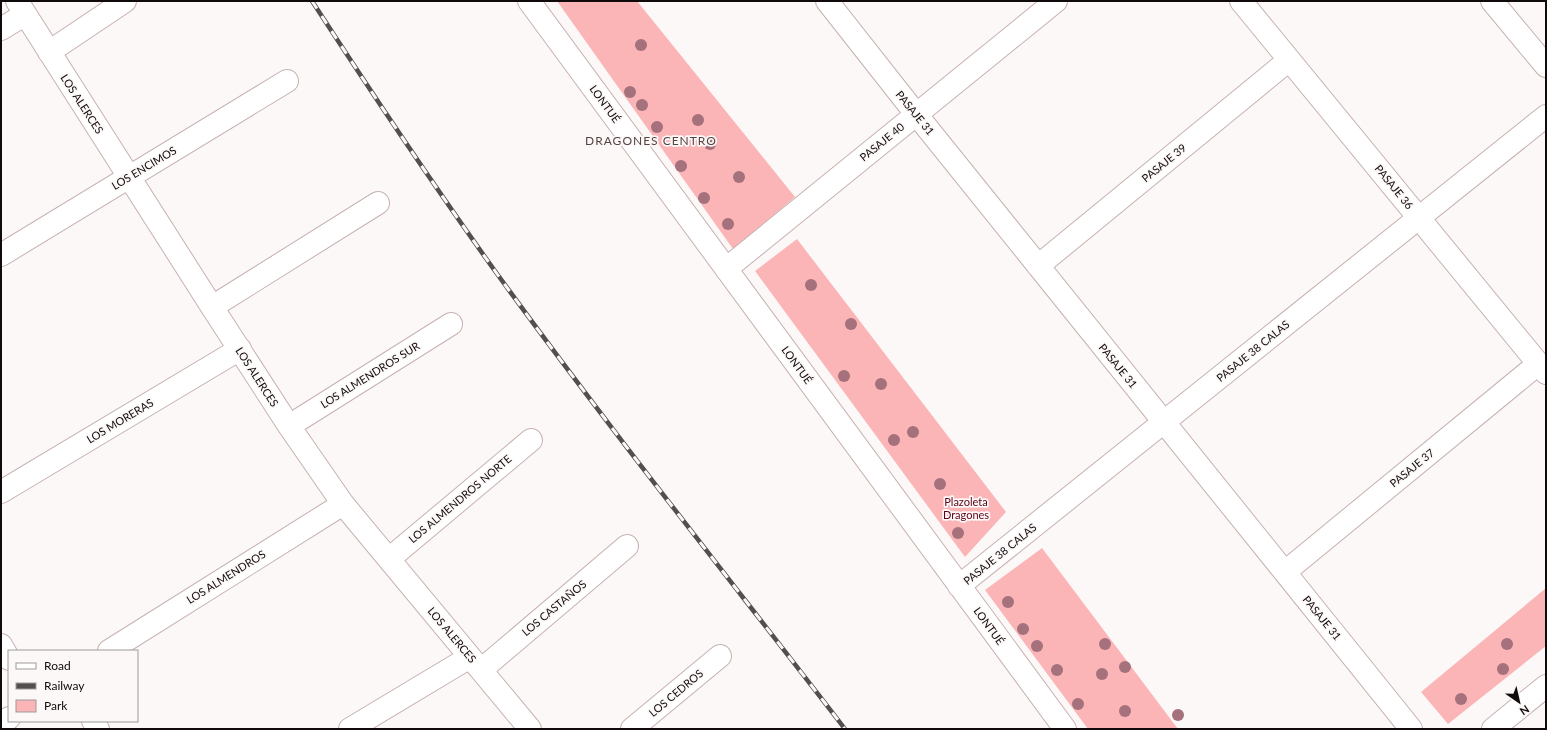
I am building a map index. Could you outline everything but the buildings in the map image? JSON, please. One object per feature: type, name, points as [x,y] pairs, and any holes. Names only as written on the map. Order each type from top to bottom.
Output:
[{"type":"street","points":[[49,52],[125,1]]},
{"type":"street","name":"LONTUÉ","points":[[529,1],[1065,729]]},
{"type":"street","name":"PASAJE 31","points":[[827,1],[916,114],[1411,729]]},
{"type":"street","name":"PASAJE 40","points":[[726,269],[1056,1]]},
{"type":"street","name":"PASAJE 36","points":[[1241,1],[1542,369]]},
{"type":"street","points":[[1492,1],[1546,66]]},
{"type":"street","points":[[1,29],[21,8]]},
{"type":"street","name":"LOS ALERCES","points":[[21,8],[289,426],[343,504],[530,729]]},
{"type":"street","name":"PASAJE 39","points":[[1038,266],[1289,60]]},
{"type":"street","name":"LOS ENCIMOS","points":[[1,255],[287,81]]},
{"type":"street","name":"PASAJE 38 CALAS","points":[[959,586],[1546,116]]},
{"type":"street","points":[[212,306],[378,203]]},
{"type":"street","name":"LOS ALMENDROS SUR","points":[[289,426],[451,324]]},
{"type":"street","name":"LOS MORERAS","points":[[1,492],[240,350]]},
{"type":"street","name":"PASAJE 37","points":[[1285,572],[1542,369]]},
{"type":"street","name":"LOS ALMENDROS NORTE","points":[[389,559],[531,440]]},
{"type":"street","name":"LOS ALMENDROS","points":[[111,650],[343,504]]},
{"type":"street","name":"LOS CASTAÑOS","points":[[350,729],[476,664],[627,546]]},
{"type":"street","points":[[1,645],[8,657]]},
{"type":"street","name":"LOS CEDROS","points":[[632,729],[720,656]]},
{"type":"street","points":[[1493,729],[1546,686]]},
{"type":"green space","points":[[557,1],[637,1],[795,197],[733,249]]},
{"type":"green space","name":"Plazoleta Dragones","points":[[797,239],[1006,512],[965,557],[755,271]]},
{"type":"green space","points":[[1042,548],[1178,729],[1088,729],[985,590]]},
{"type":"green space","points":[[1546,588],[1546,646],[1448,724],[1421,692]]},
{"type":"railway","points":[[312,1],[402,137],[495,271],[625,444],[845,729]]},
{"type":"district","name":"DRAGONES CENTRO","points":[[651,141]]}]
